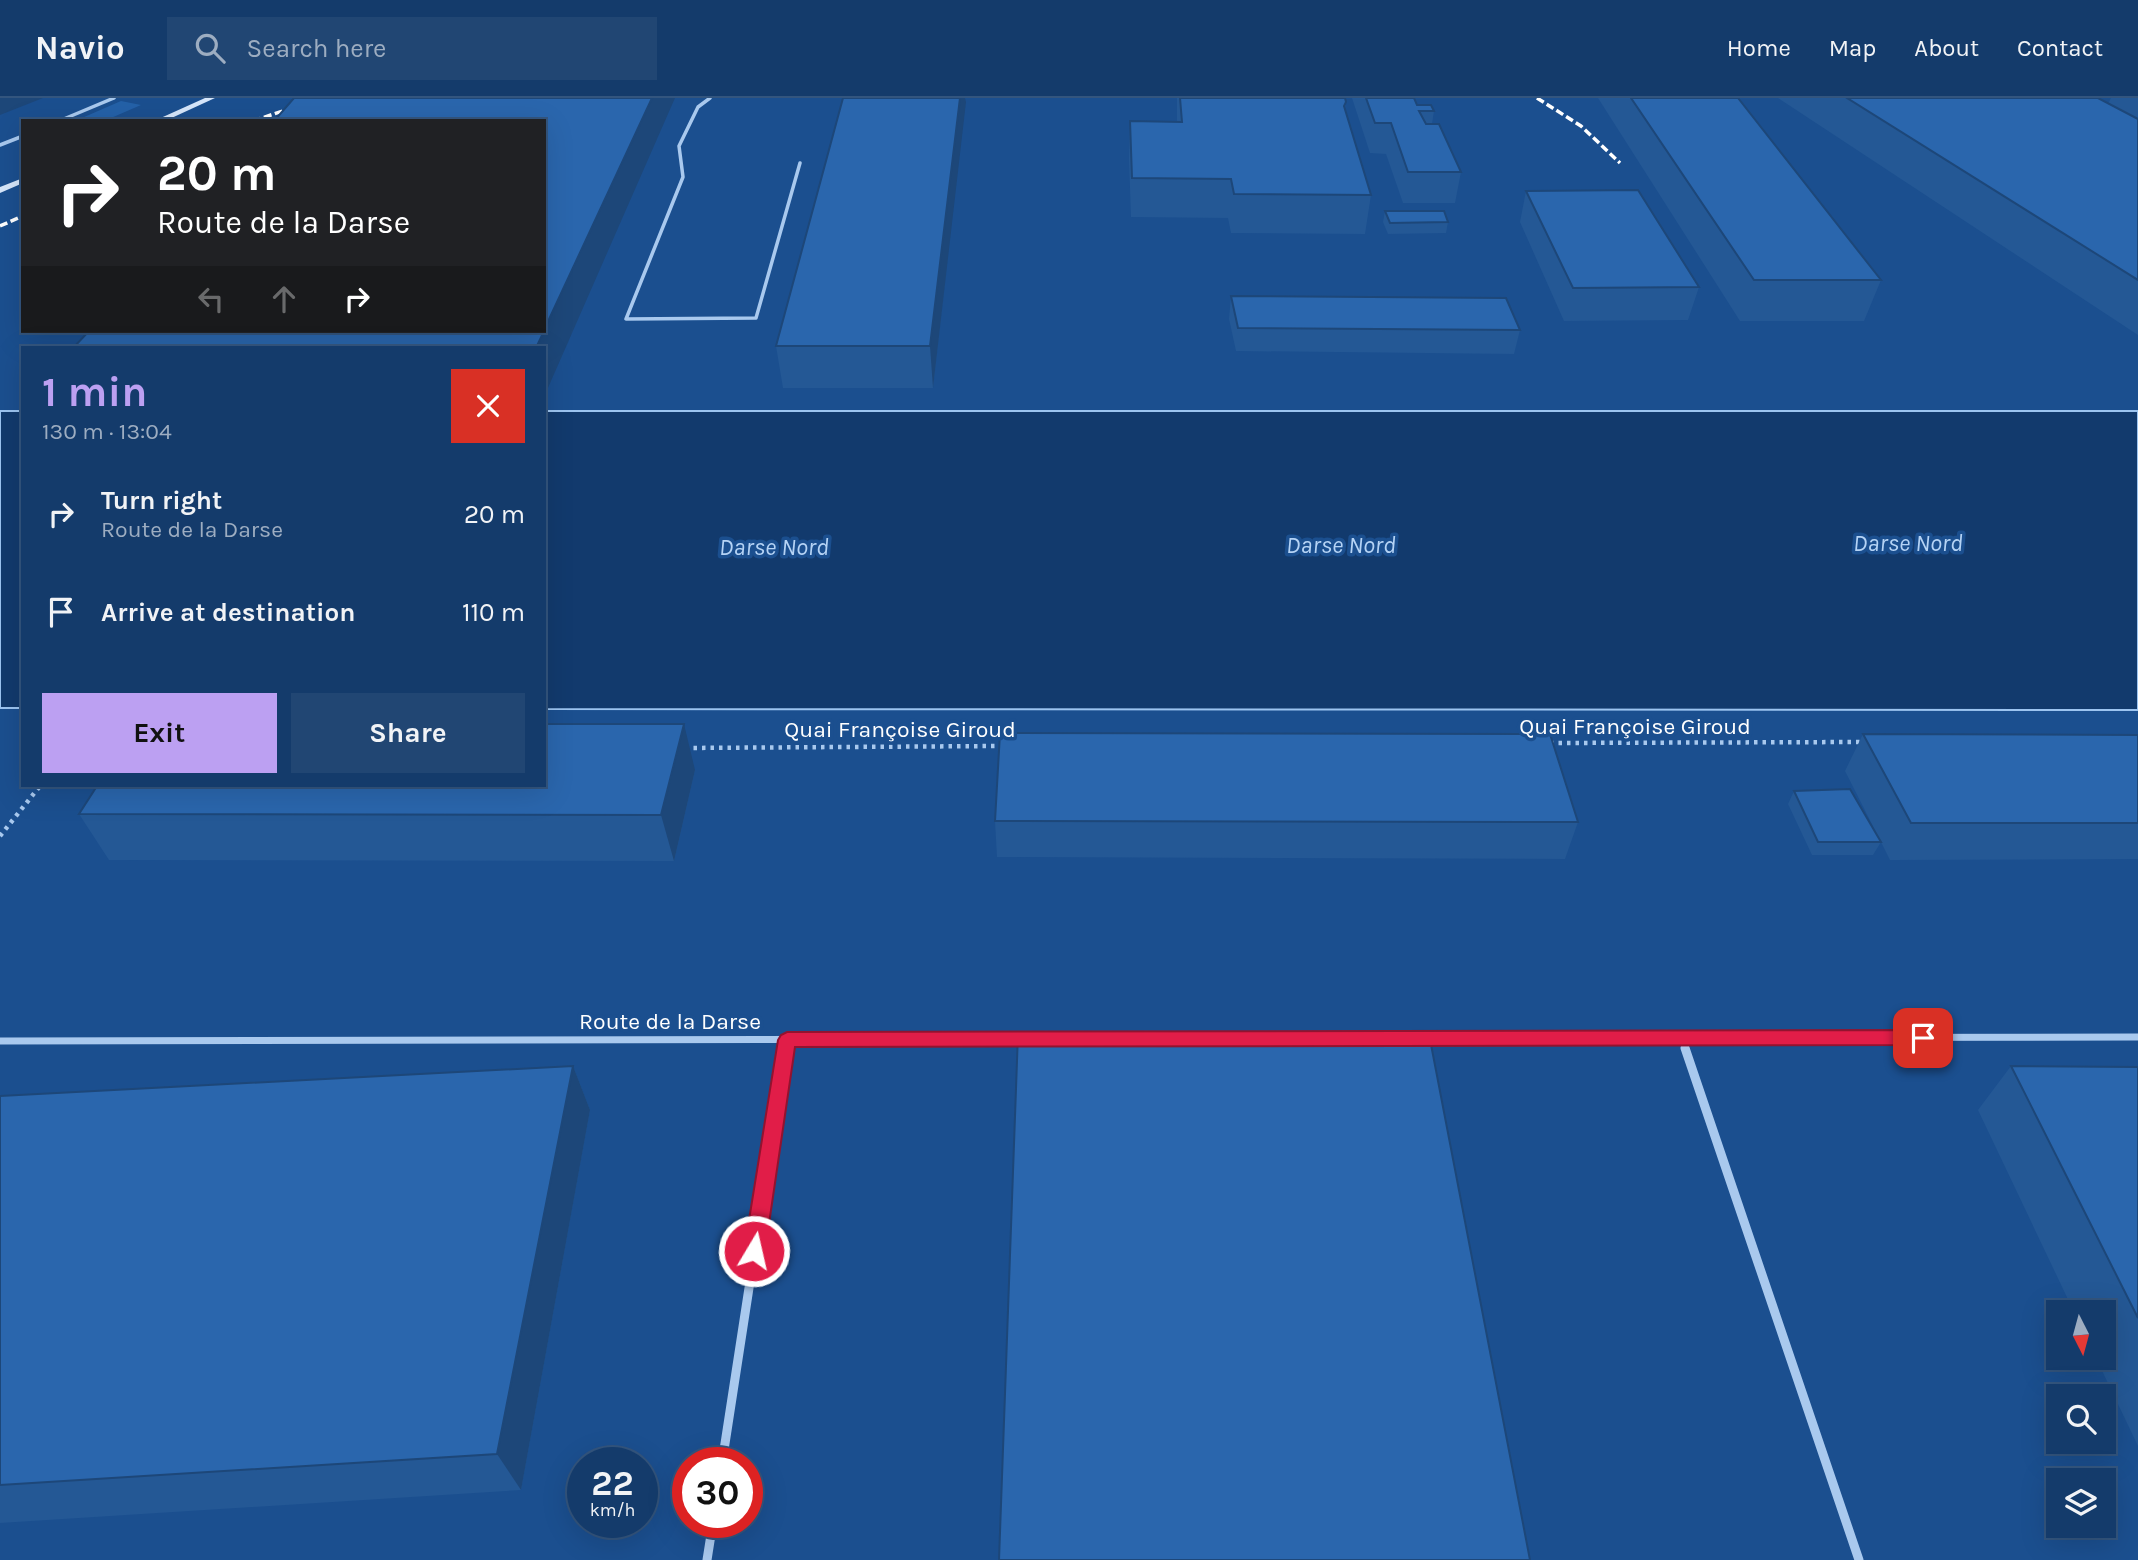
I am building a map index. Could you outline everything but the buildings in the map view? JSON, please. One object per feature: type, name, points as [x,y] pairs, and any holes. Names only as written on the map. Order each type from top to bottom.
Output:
[{"type":"main road","points":[[163,119],[211,98]]},
{"type":"main road","points":[[0,190],[21,181]]},
{"type":"street","points":[[1416,1038],[2138,1037]]},
{"type":"street","points":[[1682,1038],[1859,1560]]},
{"type":"street","name":"Route de la Darse","points":[[0,1041],[1039,1039]]},
{"type":"street","points":[[724,1447],[787,1040]]},
{"type":"street","points":[[707,1560],[710,1538]]},
{"type":"lane","points":[[64,119],[114,98]]},
{"type":"lane","points":[[710,98],[698,107],[679,146],[683,177],[626,319],[755,318],[800,163]]},
{"type":"lane","points":[[0,145],[21,137]]},
{"type":"path","name":"Quai Françoise Giroud","points":[[1537,744],[1872,742]]},
{"type":"path","name":"Quai Françoise Giroud","points":[[684,748],[1006,746]]},
{"type":"path","points":[[0,836],[39,787]]},
{"type":"shaded area","points":[[121,101],[141,105],[109,119],[80,119]]},
{"type":"water","points":[[0,411],[21,411],[21,708],[0,708]]},
{"type":"water","name":"Darse Nord","points":[[546,411],[2138,411],[2138,710],[546,709]]},
{"type":"railway","points":[[259,119],[321,98]]},
{"type":"railway","points":[[1537,98],[1581,126],[1620,163]]},
{"type":"railway","points":[[0,226],[21,217]]},
{"type":"route","points":[[754,1251],[787,1040],[1923,1038]]}]
